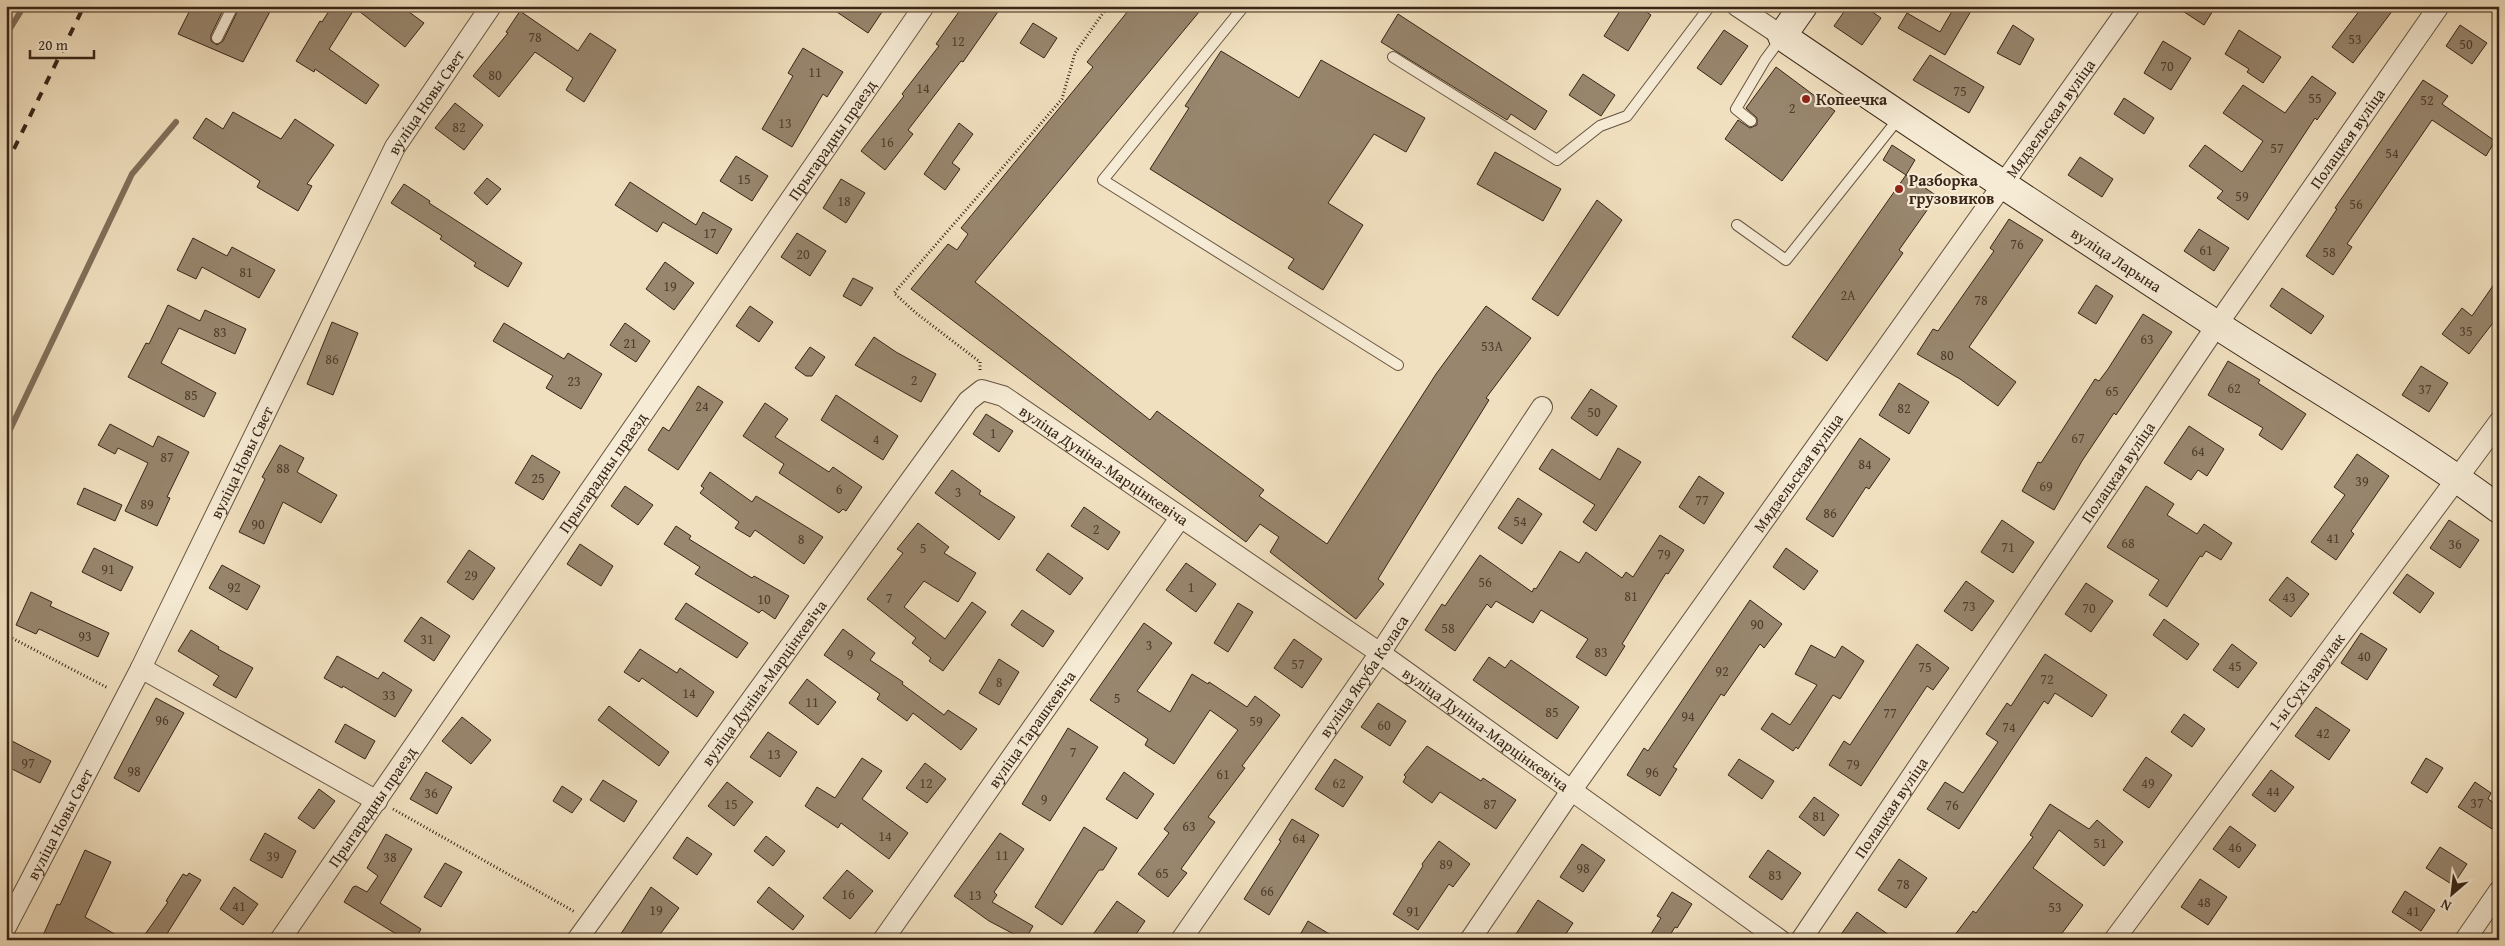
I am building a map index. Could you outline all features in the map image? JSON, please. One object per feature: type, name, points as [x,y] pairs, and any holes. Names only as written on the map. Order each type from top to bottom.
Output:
[{"type":"street","name":"вуліца Новы Свет","points":[[6,927],[142,668],[395,147],[491,6]]},
{"type":"street","name":"Прыгарадны праезд","points":[[280,940],[924,6]]},
{"type":"street","name":"вуліца Ларына","points":[[1737,6],[1900,117],[2217,325],[2457,478],[2499,509]]},
{"type":"street","points":[[1782,36],[1803,6]]},
{"type":"street","name":"Мядзельская вуліца","points":[[1470,940],[1571,791],[2130,6]]},
{"type":"street","name":"Полацкая вуліца","points":[[1801,940],[2217,325],[2439,6]]},
{"type":"street","name":"вуліца Дуніна-Марцінкевіча","points":[[577,940],[968,401],[982,390],[1003,396],[1380,653],[1780,940]]},
{"type":"street","name":"вуліца Якуба Коласа","points":[[1181,940],[1380,653],[1542,408]]},
{"type":"street","name":"1-ы Сухі завулак","points":[[2114,940],[2499,422]]},
{"type":"street","name":"вуліца Тарашкевіча","points":[[883,940],[1180,518]]},
{"type":"street","points":[[142,668],[377,800]]},
{"type":"street","points":[[2465,940],[2499,891]]},
{"type":"lane","points":[[217,38],[233,6]]},
{"type":"lane","points":[[1244,6],[1103,180],[1398,365]]},
{"type":"lane","points":[[1392,57],[1557,160],[1600,126],[1627,116],[1710,6]]},
{"type":"lane","points":[[1751,121],[1736,110],[1765,60],[1782,36]]},
{"type":"lane","points":[[1737,225],[1786,260],[1900,117]]},
{"type":"path","points":[[982,390],[980,362],[916,313],[894,293],[1062,99],[1075,53],[1108,6]]},
{"type":"path","points":[[6,635],[126,697]]},
{"type":"path","points":[[377,800],[590,921]]},
{"type":"building","points":[[192,6],[225,6],[211,35],[211,41],[217,45],[223,41],[240,6],[273,6],[243,62],[178,34]]},
{"type":"building","points":[[332,6],[401,6],[424,23],[405,47],[355,8],[329,49],[379,85],[366,104],[315,69],[314,72],[296,61],[320,21],[322,22]]},
{"type":"building","points":[[828,6],[886,6],[868,33]]},
{"type":"building","points":[[963,6],[1002,6],[963,62],[961,61],[908,130],[913,134],[885,170],[861,151],[904,96],[902,94],[939,46],[936,44]]},
{"type":"building","points":[[1132,6],[1204,6],[975,282],[1150,420],[1157,411],[1264,490],[1259,496],[1327,544],[1436,374],[1486,306],[1531,338],[1486,398],[1489,400],[1378,579],[1384,584],[1356,619],[1270,552],[1279,537],[1260,524],[1246,542],[911,289],[948,244],[957,250],[968,234],[961,228],[1093,67],[1087,62]]},
{"type":"building","points":[[1623,6],[1638,6],[1651,15],[1628,51],[1604,36]]},
{"type":"building","points":[[1848,6],[1864,6],[1881,18],[1862,45],[1834,26]]},
{"type":"building","points":[[1955,6],[1974,6],[1945,55],[1898,28],[1907,13],[1940,32]]},
{"type":"building","points":[[2175,6],[2216,6],[2204,25]]},
{"type":"building","points":[[2363,6],[2396,6],[2353,63],[2332,47]]},
{"type":"building","points":[[520,11],[578,51],[590,33],[616,50],[584,102],[566,90],[573,78],[535,52],[499,97],[473,76],[508,33],[506,32]]},
{"type":"building","points":[[1398,14],[1547,111],[1535,130],[1511,114],[1507,120],[1381,42]]},
{"type":"building","points":[[1033,23],[1057,38],[1044,58],[1020,43]]},
{"type":"building","points":[[2013,25],[2034,39],[2020,65],[1997,53]]},
{"type":"building","points":[[2460,25],[2487,43],[2472,64],[2446,46]]},
{"type":"building","points":[[1724,30],[1748,46],[1721,85],[1697,68]]},
{"type":"building","points":[[2239,30],[2281,57],[2263,83],[2247,72],[2249,69],[2225,54]]},
{"type":"building","points":[[2163,41],[2191,58],[2171,90],[2144,73]]},
{"type":"building","points":[[803,48],[843,72],[827,97],[823,94],[792,147],[762,129],[793,76],[788,73]]},
{"type":"building","points":[[1221,51],[1299,98],[1321,60],[1425,118],[1406,152],[1374,134],[1328,203],[1363,225],[1323,290],[1288,268],[1294,259],[1150,169],[1189,108],[1185,106]]},
{"type":"building","points":[[1930,55],[1984,87],[1969,113],[1913,80]]},
{"type":"building","points":[[1776,67],[1835,111],[1782,181],[1725,139],[1738,120],[1750,128],[1757,125],[1757,118],[1746,108]]},
{"type":"building","points":[[1583,74],[1615,95],[1601,116],[1569,95]]},
{"type":"building","points":[[2312,76],[2336,93],[2317,120],[2315,118],[2248,220],[2217,198],[2223,191],[2189,166],[2205,145],[2242,172],[2263,141],[2223,113],[2243,85],[2285,113]]},
{"type":"building","points":[[2423,80],[2448,96],[2442,104],[2495,141],[2486,156],[2432,120],[2347,244],[2352,247],[2333,275],[2306,256],[2337,209],[2335,208]]},
{"type":"building","points":[[2124,98],[2154,118],[2144,134],[2114,114]]},
{"type":"building","points":[[455,103],[483,125],[464,150],[435,128]]},
{"type":"building","points":[[233,112],[281,139],[295,119],[334,145],[307,184],[312,186],[298,211],[257,187],[260,181],[193,138],[206,118],[223,129]]},
{"type":"building","points":[[959,123],[973,134],[952,163],[960,169],[945,190],[924,174]]},
{"type":"building","points":[[1892,145],[1915,160],[1906,175],[1883,160]]},
{"type":"building","points":[[1495,152],[1561,189],[1543,221],[1477,184]]},
{"type":"building","points":[[736,156],[768,176],[752,201],[720,181]]},
{"type":"building","points":[[2080,157],[2113,179],[2102,197],[2068,175]]},
{"type":"building","points":[[1906,175],[1937,196],[1899,250],[1903,253],[1827,361],[1792,337]]},
{"type":"building","points":[[487,178],[501,189],[487,205],[474,193]]},
{"type":"building","points":[[841,179],[865,193],[846,223],[823,208]]},
{"type":"building","points":[[630,182],[696,225],[703,212],[732,229],[717,254],[663,222],[657,232],[615,205]]},
{"type":"building","points":[[404,184],[430,201],[429,203],[522,263],[508,287],[474,266],[476,263],[440,239],[442,236],[391,203]]},
{"type":"building","points":[[1597,200],[1622,220],[1558,316],[1532,299]]},
{"type":"building","points":[[2009,219],[2043,240],[1969,347],[2016,382],[1998,406],[1960,379],[1917,354],[1933,329],[1938,331],[1994,251],[1990,248]]},
{"type":"building","points":[[2199,229],[2229,248],[2214,271],[2184,251]]},
{"type":"building","points":[[797,233],[826,251],[810,276],[781,257]]},
{"type":"building","points":[[193,238],[227,256],[232,247],[275,270],[259,298],[202,267],[196,279],[177,270]]},
{"type":"building","points":[[665,262],[694,283],[674,310],[646,289]]},
{"type":"building","points":[[2499,277],[2499,315],[2469,354],[2442,334],[2462,308],[2472,316]]},
{"type":"building","points":[[853,278],[873,288],[861,306],[843,296]]},
{"type":"building","points":[[2096,285],[2113,296],[2096,324],[2078,313]]},
{"type":"building","points":[[2282,288],[2324,316],[2311,334],[2270,306]]},
{"type":"building","points":[[168,305],[200,321],[205,310],[246,329],[235,354],[179,328],[161,363],[216,393],[204,417],[128,377],[146,343],[149,344]]},
{"type":"building","points":[[750,306],[773,322],[759,342],[736,326]]},
{"type":"building","points":[[2143,314],[2172,332],[2116,415],[2114,413],[2082,461],[2054,510],[2022,491],[2038,462],[2041,463],[2095,379],[2099,381],[2108,369]]},
{"type":"building","points":[[332,322],[358,333],[333,395],[307,384]]},
{"type":"building","points":[[504,323],[564,359],[568,353],[602,374],[581,409],[546,388],[553,376],[493,341]]},
{"type":"building","points":[[625,323],[650,341],[636,362],[610,345]]},
{"type":"building","points":[[874,337],[896,352],[936,374],[921,402],[855,365]]},
{"type":"building","points":[[810,347],[825,357],[812,376],[806,376],[795,368]]},
{"type":"building","points":[[2228,361],[2260,380],[2258,383],[2306,414],[2282,450],[2259,435],[2263,428],[2208,395]]},
{"type":"building","points":[[2421,366],[2448,383],[2429,412],[2402,395]]},
{"type":"building","points":[[1899,383],[1929,402],[1909,434],[1879,415]]},
{"type":"building","points":[[698,386],[723,402],[678,470],[648,450],[663,427],[669,431]]},
{"type":"building","points":[[1591,389],[1617,406],[1597,436],[1571,418]]},
{"type":"building","points":[[836,395],[898,436],[883,460],[821,420]]},
{"type":"building","points":[[765,403],[788,419],[775,437],[829,472],[833,467],[862,487],[846,511],[843,509],[839,513],[779,473],[784,464],[743,436]]},
{"type":"building","points":[[986,414],[1013,431],[999,452],[973,434]]},
{"type":"building","points":[[110,424],[153,447],[158,436],[189,452],[167,497],[170,498],[157,526],[125,511],[148,463],[118,448],[115,454],[98,445]]},
{"type":"building","points":[[2189,426],[2224,449],[2207,476],[2198,470],[2191,480],[2164,463]]},
{"type":"building","points":[[1860,438],[1890,459],[1869,489],[1866,487],[1833,537],[1806,519]]},
{"type":"building","points":[[280,445],[304,458],[297,472],[337,495],[321,523],[283,502],[264,544],[239,532],[265,479],[262,477]]},
{"type":"building","points":[[1618,448],[1641,462],[1596,531],[1583,522],[1595,505],[1539,469],[1552,449],[1600,480]]},
{"type":"building","points":[[2357,454],[2389,476],[2351,531],[2354,534],[2336,560],[2311,542],[2345,495],[2334,487]]},
{"type":"building","points":[[532,455],[560,472],[543,500],[515,483]]},
{"type":"building","points":[[952,470],[981,491],[979,494],[1015,517],[999,540],[935,493]]},
{"type":"building","points":[[710,472],[752,502],[756,496],[823,537],[804,564],[755,530],[750,537],[735,528],[739,522],[700,493],[704,488],[701,486]]},
{"type":"building","points":[[1699,476],[1724,493],[1704,524],[1679,507]]},
{"type":"building","points":[[625,486],[653,505],[638,525],[611,506]]},
{"type":"building","points":[[2146,486],[2174,504],[2167,515],[2197,534],[2204,524],[2232,543],[2221,560],[2206,551],[2202,557],[2200,556],[2167,607],[2149,595],[2159,580],[2107,547]]},
{"type":"building","points":[[84,488],[122,505],[115,521],[77,504]]},
{"type":"building","points":[[1518,498],[1542,514],[1522,544],[1498,528]]},
{"type":"building","points":[[1084,507],[1120,532],[1108,550],[1071,526]]},
{"type":"building","points":[[2002,520],[2034,542],[2013,573],[1981,552]]},
{"type":"building","points":[[2449,520],[2479,540],[2460,568],[2430,548]]},
{"type":"building","points":[[918,523],[949,547],[944,553],[976,573],[958,602],[924,581],[904,607],[945,639],[972,602],[986,612],[943,671],[929,661],[931,658],[912,643],[916,638],[867,599],[903,553],[897,549]]},
{"type":"building","points":[[676,526],[691,536],[689,539],[752,578],[754,576],[789,596],[775,619],[762,610],[759,613],[695,574],[700,567],[664,544]]},
{"type":"building","points":[[1660,535],[1684,550],[1668,574],[1666,573],[1622,644],[1625,646],[1606,676],[1576,657],[1588,639],[1541,610],[1533,623],[1496,601],[1491,608],[1487,604],[1455,651],[1425,630],[1442,604],[1445,606],[1480,555],[1532,592],[1534,588],[1536,589],[1560,551],[1579,563],[1586,552],[1622,578],[1626,572],[1633,577]]},
{"type":"building","points":[[580,544],[613,566],[601,586],[567,564]]},
{"type":"building","points":[[94,548],[133,567],[121,591],[82,572]]},
{"type":"building","points":[[1786,548],[1818,571],[1804,590],[1773,567]]},
{"type":"building","points":[[469,550],[495,568],[473,600],[447,582]]},
{"type":"building","points":[[1048,553],[1083,578],[1070,595],[1036,570]]},
{"type":"building","points":[[1186,563],[1216,584],[1196,612],[1166,590]]},
{"type":"building","points":[[222,565],[260,586],[247,610],[209,588]]},
{"type":"building","points":[[2407,574],[2434,593],[2420,613],[2393,593]]},
{"type":"building","points":[[2287,577],[2309,594],[2291,617],[2269,600]]},
{"type":"building","points":[[1966,581],[1994,601],[1972,631],[1944,611]]},
{"type":"building","points":[[2086,583],[2113,601],[2091,632],[2065,614]]},
{"type":"building","points":[[31,592],[52,602],[50,606],[109,633],[98,657],[39,629],[36,634],[16,625]]},
{"type":"building","points":[[1750,600],[1782,624],[1764,648],[1760,644],[1724,696],[1721,694],[1673,767],[1677,769],[1660,796],[1627,775],[1644,748],[1648,751]]},
{"type":"building","points":[[686,603],[748,643],[737,658],[675,619]]},
{"type":"building","points":[[1238,603],[1253,612],[1228,652],[1214,643]]},
{"type":"building","points":[[1022,610],[1054,631],[1043,647],[1011,625]]},
{"type":"building","points":[[421,617],[450,636],[434,661],[404,641]]},
{"type":"building","points":[[2164,619],[2199,644],[2187,660],[2153,635]]},
{"type":"building","points":[[1144,623],[1172,643],[1137,691],[1170,712],[1192,674],[1208,684],[1209,682],[1247,707],[1255,696],[1280,715],[1242,766],[1245,768],[1208,817],[1215,822],[1181,869],[1187,873],[1168,897],[1138,874],[1169,833],[1164,829],[1238,730],[1210,710],[1174,764],[1145,745],[1148,739],[1090,700]]},
{"type":"building","points":[[843,629],[875,653],[870,660],[903,682],[902,684],[944,715],[948,710],[977,729],[961,750],[913,713],[907,721],[877,699],[880,694],[824,655]]},
{"type":"building","points":[[191,630],[219,647],[218,649],[253,668],[236,698],[213,685],[219,676],[178,651]]},
{"type":"building","points":[[2361,633],[2387,649],[2367,680],[2341,663]]},
{"type":"building","points":[[1294,639],[1322,659],[1302,688],[1274,668]]},
{"type":"building","points":[[1917,644],[1949,668],[1933,690],[1927,686],[1861,786],[1829,765],[1844,741],[1850,745]]},
{"type":"building","points":[[2232,644],[2257,663],[2238,688],[2213,670]]},
{"type":"building","points":[[1811,645],[1835,658],[1842,646],[1864,661],[1840,699],[1833,695],[1798,749],[1796,747],[1793,751],[1761,729],[1772,713],[1790,725],[1817,685],[1795,674]]},
{"type":"building","points":[[640,649],[677,673],[680,668],[714,692],[697,717],[642,678],[639,682],[624,672]]},
{"type":"building","points":[[2045,654],[2107,695],[2092,717],[2055,693],[2048,704],[2044,701],[1959,829],[1927,809],[1945,782],[1963,793],[1998,742],[1986,734],[2007,703],[2011,706]]},
{"type":"building","points":[[337,656],[378,679],[383,672],[412,690],[395,717],[343,686],[342,688],[324,678]]},
{"type":"building","points":[[1489,657],[1505,668],[1511,660],[1579,707],[1557,739],[1473,680]]},
{"type":"building","points":[[999,659],[1019,672],[999,705],[979,693]]},
{"type":"building","points":[[807,679],[836,702],[818,725],[789,703]]},
{"type":"building","points":[[156,698],[184,713],[139,792],[114,778]]},
{"type":"building","points":[[1378,703],[1406,721],[1390,746],[1361,727]]},
{"type":"building","points":[[609,706],[669,752],[659,766],[598,720]]},
{"type":"building","points":[[2316,707],[2350,730],[2329,760],[2295,736]]},
{"type":"building","points":[[2184,714],[2205,729],[2192,747],[2171,732]]},
{"type":"building","points":[[462,717],[491,740],[471,764],[442,741]]},
{"type":"building","points":[[345,724],[375,741],[365,759],[335,742]]},
{"type":"building","points":[[1068,728],[1098,747],[1050,821],[1022,804]]},
{"type":"building","points":[[768,732],[797,752],[780,777],[750,757]]},
{"type":"building","points":[[6,738],[51,761],[40,783],[6,766]]},
{"type":"building","points":[[1427,746],[1481,781],[1483,778],[1516,800],[1496,829],[1440,792],[1432,803],[1403,782],[1406,777],[1404,775]]},
{"type":"building","points":[[2146,757],[2172,775],[2149,808],[2123,790]]},
{"type":"building","points":[[862,758],[882,771],[862,799],[908,833],[889,859],[841,823],[838,828],[805,806],[817,787],[835,798]]},
{"type":"building","points":[[2426,758],[2443,768],[2427,793],[2411,783]]},
{"type":"building","points":[[1335,759],[1363,777],[1343,807],[1315,789]]},
{"type":"building","points":[[1739,759],[1774,781],[1762,799],[1728,775]]},
{"type":"building","points":[[925,763],[946,779],[927,803],[906,788]]},
{"type":"building","points":[[2271,770],[2294,787],[2275,812],[2252,795]]},
{"type":"building","points":[[426,772],[452,787],[437,814],[410,799]]},
{"type":"building","points":[[1124,772],[1154,794],[1137,819],[1106,799]]},
{"type":"building","points":[[603,780],[637,801],[624,822],[590,800]]},
{"type":"building","points":[[727,782],[753,802],[734,826],[708,806]]},
{"type":"building","points":[[2475,782],[2491,793],[2488,799],[2499,806],[2499,818],[2492,829],[2458,807]]},
{"type":"building","points":[[562,786],[582,799],[572,813],[553,801]]},
{"type":"building","points":[[319,789],[335,801],[314,829],[298,818]]},
{"type":"building","points":[[1814,797],[1839,815],[1824,836],[1799,817]]},
{"type":"building","points":[[2050,804],[2089,829],[2097,820],[2123,842],[2104,866],[2059,830],[2033,868],[2083,905],[2057,940],[1951,940],[1973,911],[1976,913],[2033,837],[2030,835]]},
{"type":"building","points":[[1292,819],[1319,835],[1269,915],[1244,899],[1281,841],[1279,840]]},
{"type":"building","points":[[2230,826],[2256,845],[2239,868],[2213,849]]},
{"type":"building","points":[[1084,827],[1117,848],[1103,870],[1099,870],[1062,925],[1035,907]]},
{"type":"building","points":[[265,833],[296,851],[282,878],[250,860]]},
{"type":"building","points":[[1000,833],[1024,849],[994,892],[997,895],[992,902],[1033,926],[1025,940],[989,921],[954,896]]},
{"type":"building","points":[[386,834],[412,849],[380,903],[421,929],[415,940],[406,940],[344,902],[353,887],[356,886],[367,892],[378,876],[367,868]]},
{"type":"building","points":[[766,836],[785,851],[773,866],[754,851]]},
{"type":"building","points":[[687,837],[712,854],[697,875],[673,858]]},
{"type":"building","points":[[1439,841],[1470,864],[1453,887],[1449,884],[1418,930],[1393,914],[1423,866],[1422,864]]},
{"type":"building","points":[[1582,844],[1605,860],[1583,892],[1560,877]]},
{"type":"building","points":[[2440,847],[2467,864],[2453,885],[2426,868]]},
{"type":"building","points":[[85,850],[111,862],[85,917],[125,940],[41,940],[57,904],[60,905]]},
{"type":"building","points":[[1768,850],[1801,873],[1782,900],[1749,877]]},
{"type":"building","points":[[1899,859],[1927,878],[1906,908],[1878,890]]},
{"type":"building","points":[[445,863],[462,872],[441,907],[424,897]]},
{"type":"building","points":[[847,870],[873,891],[850,919],[823,898]]},
{"type":"building","points":[[189,873],[201,880],[163,940],[141,940],[168,902],[166,901],[183,874],[187,876]]},
{"type":"building","points":[[2200,879],[2227,897],[2208,925],[2181,907]]},
{"type":"building","points":[[234,887],[258,904],[243,925],[220,909]]},
{"type":"building","points":[[651,887],[679,908],[656,940],[617,940]]},
{"type":"building","points":[[769,887],[804,916],[793,930],[757,902]]},
{"type":"building","points":[[2405,891],[2435,910],[2421,931],[2392,912]]},
{"type":"building","points":[[1672,892],[1692,904],[1667,940],[1647,940],[1661,918],[1657,916]]},
{"type":"building","points":[[1538,900],[1573,923],[1562,940],[1525,940],[1516,934]]},
{"type":"building","points":[[1117,901],[1145,921],[1132,940],[1089,940]]},
{"type":"building","points":[[1857,912],[1868,920],[1896,940],[1837,940]]},
{"type":"building","points":[[1308,921],[1339,940],[1297,940]]},
{"type":"waterway","points":[[6,35],[24,6]]},
{"type":"waterway","points":[[6,438],[132,174],[176,122]]},
{"type":"railway","points":[[6,165],[84,6]]},
{"type":"place","name":"Копеечка","points":[[1806,99]]},
{"type":"place","name":"Разборка грузовиков","points":[[1899,189]]}]
